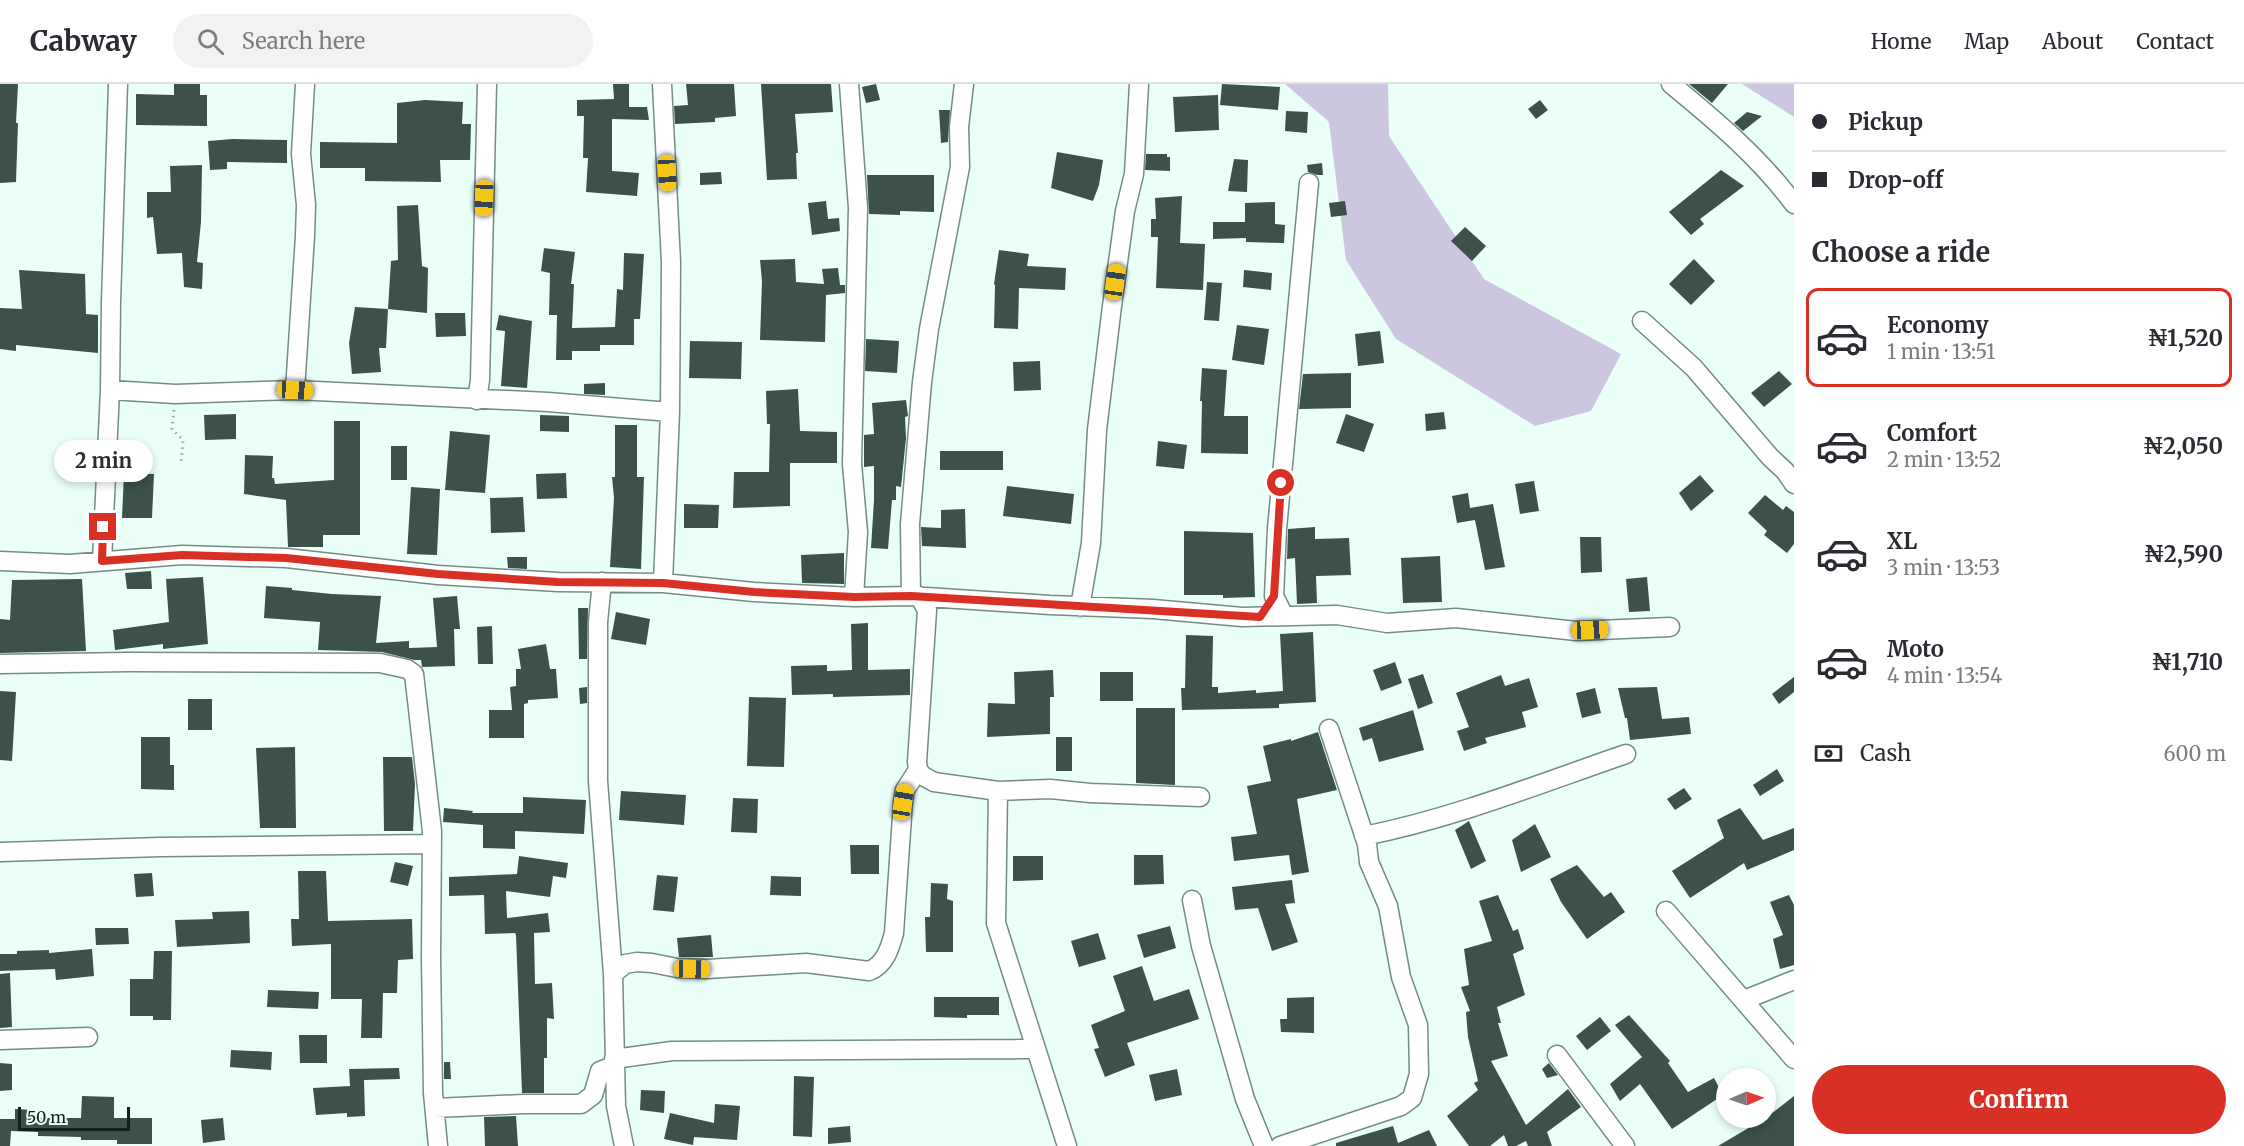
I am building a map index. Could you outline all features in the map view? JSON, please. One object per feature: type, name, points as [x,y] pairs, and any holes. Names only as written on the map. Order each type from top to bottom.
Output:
[{"type":"street","points":[[102,561],[110,390],[114,165],[118,84]]},
{"type":"street","points":[[295,390],[305,236],[306,205],[302,154],[305,84]]},
{"type":"street","points":[[477,400],[480,380],[487,84]]},
{"type":"street","points":[[662,84],[671,262],[670,412],[663,583]]},
{"type":"street","points":[[849,84],[858,208],[852,464],[858,532],[854,597]]},
{"type":"street","points":[[964,84],[959,127],[960,167],[929,329],[922,382],[910,524],[924,600],[918,770],[934,782],[998,791],[1050,789],[1090,793],[1200,797]]},
{"type":"street","points":[[1080,607],[1091,543],[1097,430],[1109,328],[1125,211],[1134,174],[1139,84]]},
{"type":"street","points":[[1671,84],[1724,128],[1784,190],[1794,204]]},
{"type":"street","points":[[1284,616],[1274,596],[1277,529],[1309,183]]},
{"type":"street","points":[[1642,321],[1694,368],[1794,484]]},
{"type":"street","points":[[110,390],[175,394],[295,390],[548,402],[670,412]]},
{"type":"street","points":[[0,561],[70,564],[182,555],[286,558],[438,574],[558,582],[663,583],[754,592],[854,597],[1260,617],[1337,615],[1387,623],[1456,618],[1576,631],[1670,627]]},
{"type":"street","points":[[602,582],[598,622],[598,781],[613,974],[616,1106],[624,1146]]},
{"type":"street","points":[[1260,617],[1274,596]]},
{"type":"street","points":[[0,664],[380,663],[407,669],[414,674],[432,844],[431,957],[438,1146]]},
{"type":"street","points":[[1280,1146],[1401,1106],[1413,1098],[1419,1074],[1418,1025],[1401,977],[1388,906],[1369,862],[1364,836],[1329,729]]},
{"type":"street","points":[[1364,836],[1410,827],[1467,810],[1626,754]]},
{"type":"street","points":[[613,974],[625,964],[637,962],[677,968],[707,969],[806,963],[869,971],[874,969],[882,962],[894,933],[905,790],[918,770]]},
{"type":"street","points":[[998,791],[996,923],[1067,1146]]},
{"type":"street","points":[[0,852],[160,847],[432,844]]},
{"type":"street","points":[[1192,900],[1201,946],[1245,1099],[1264,1146]]},
{"type":"street","points":[[1666,911],[1794,1059]]},
{"type":"street","points":[[1744,1000],[1794,980]]},
{"type":"street","points":[[0,1040],[87,1037]]},
{"type":"street","points":[[435,1108],[581,1104],[593,1095],[600,1071],[614,1062],[672,1050],[1035,1049]]},
{"type":"street","points":[[1557,1055],[1625,1146]]},
{"type":"path","points":[[175,394],[172,429],[183,440],[181,465]]},
{"type":"shaded area","points":[[1285,84],[1388,84],[1389,136],[1484,279],[1621,354],[1591,411],[1535,426],[1396,339],[1346,260],[1329,122]]},
{"type":"shaded area","points":[[1742,84],[1794,84],[1794,117]]},
{"type":"building","points":[[0,84],[18,84],[16,182],[0,183]]},
{"type":"building","points":[[174,84],[200,84],[200,95],[207,95],[207,126],[136,125],[136,94],[174,95]]},
{"type":"building","points":[[613,84],[629,84],[629,107],[647,107],[649,120],[612,119],[612,171],[639,173],[637,196],[586,192],[588,158],[583,158],[584,116],[577,116],[577,100],[614,99]]},
{"type":"building","points":[[686,84],[734,84],[736,116],[715,118],[715,122],[675,124],[674,106],[688,105]]},
{"type":"building","points":[[761,84],[831,84],[833,112],[795,114],[797,179],[767,180]]},
{"type":"building","points":[[876,84],[880,100],[866,103],[862,87]]},
{"type":"building","points":[[1222,84],[1280,87],[1278,110],[1220,105]]},
{"type":"building","points":[[1689,84],[1728,84],[1712,103]]},
{"type":"building","points":[[1218,95],[1219,130],[1175,132],[1173,97]]},
{"type":"building","points":[[425,100],[463,102],[462,124],[471,124],[470,160],[440,160],[441,182],[365,181],[365,168],[320,168],[320,142],[397,143],[397,103]]},
{"type":"building","points":[[1540,100],[1548,110],[1536,119],[1528,109]]},
{"type":"building","points":[[939,110],[950,110],[948,142],[941,143]]},
{"type":"building","points":[[1286,111],[1308,112],[1307,133],[1285,131]]},
{"type":"building","points":[[1747,112],[1762,116],[1743,131],[1734,123]]},
{"type":"building","points":[[287,140],[287,163],[227,162],[227,169],[210,170],[208,141]]},
{"type":"building","points":[[1057,152],[1103,160],[1099,185],[1093,201],[1051,188]]},
{"type":"building","points":[[1146,154],[1167,154],[1167,157],[1170,157],[1170,171],[1145,170]]},
{"type":"building","points":[[1234,159],[1248,160],[1247,192],[1228,191]]},
{"type":"building","points":[[1322,163],[1323,175],[1308,172],[1307,165]]},
{"type":"building","points":[[202,165],[201,222],[197,262],[203,263],[202,289],[184,287],[182,253],[157,254],[153,217],[147,218],[147,192],[171,192],[170,166]]},
{"type":"building","points":[[1721,170],[1744,186],[1700,219],[1704,224],[1691,235],[1669,212]]},
{"type":"building","points":[[721,172],[722,184],[700,185],[700,173]]},
{"type":"building","points":[[867,175],[934,175],[934,212],[900,211],[900,215],[869,214]]},
{"type":"building","points":[[1182,196],[1180,243],[1205,244],[1203,290],[1156,288],[1158,237],[1151,237],[1151,219],[1156,219],[1155,198]]},
{"type":"building","points":[[826,201],[828,219],[839,218],[840,231],[812,235],[808,203]]},
{"type":"building","points":[[1345,201],[1347,215],[1331,217],[1329,203]]},
{"type":"building","points":[[1275,202],[1275,224],[1285,225],[1284,243],[1246,242],[1246,238],[1213,239],[1213,222],[1245,222],[1245,203]]},
{"type":"building","points":[[418,205],[422,266],[428,268],[427,313],[388,309],[391,261],[398,260],[397,206]]},
{"type":"building","points":[[1465,227],[1486,246],[1472,261],[1451,241]]},
{"type":"building","points":[[544,248],[575,252],[571,284],[574,284],[572,328],[615,327],[617,289],[623,290],[624,253],[644,254],[640,319],[634,319],[634,345],[600,345],[600,351],[572,351],[572,360],[556,360],[557,315],[549,315],[550,273],[541,271]]},
{"type":"building","points":[[999,250],[1029,254],[1027,266],[1066,268],[1065,290],[1019,288],[1018,329],[994,328],[994,284]]},
{"type":"building","points":[[795,259],[796,282],[824,284],[822,269],[838,268],[840,285],[845,285],[845,293],[826,295],[825,342],[760,340],[762,281],[760,260]]},
{"type":"building","points":[[1694,259],[1715,281],[1691,305],[1669,284]]},
{"type":"building","points":[[19,270],[85,274],[86,314],[98,315],[98,353],[16,345],[16,351],[0,349],[0,308],[22,309]]},
{"type":"building","points":[[1244,270],[1272,273],[1271,290],[1243,287]]},
{"type":"building","points":[[1207,282],[1222,283],[1219,321],[1204,320]]},
{"type":"building","points":[[355,307],[388,309],[386,348],[379,348],[381,372],[352,374],[349,343]]},
{"type":"building","points":[[435,313],[465,313],[466,336],[436,337]]},
{"type":"building","points":[[499,315],[532,321],[527,388],[501,386],[505,331],[496,330]]},
{"type":"building","points":[[1237,325],[1269,329],[1264,365],[1232,360]]},
{"type":"building","points":[[1380,331],[1384,363],[1358,366],[1355,334]]},
{"type":"building","points":[[866,339],[899,341],[897,373],[865,371]]},
{"type":"building","points":[[690,341],[742,342],[741,379],[689,378]]},
{"type":"building","points":[[1040,361],[1041,390],[1014,391],[1013,362]]},
{"type":"building","points":[[1202,368],[1227,370],[1224,416],[1248,416],[1248,454],[1201,453]]},
{"type":"building","points":[[1779,371],[1792,384],[1764,407],[1751,393]]},
{"type":"building","points":[[1351,373],[1351,408],[1299,409],[1303,374]]},
{"type":"building","points":[[605,383],[605,395],[584,394],[584,384]]},
{"type":"building","points":[[798,389],[800,431],[837,432],[837,463],[790,463],[790,506],[733,508],[734,472],[769,472],[770,424],[767,424],[766,391]]},
{"type":"building","points":[[906,400],[908,416],[905,417],[906,438],[901,487],[896,486],[896,500],[892,500],[888,549],[871,548],[874,466],[864,467],[864,435],[874,434],[872,403]]},
{"type":"building","points":[[1444,412],[1446,429],[1426,431],[1425,414]]},
{"type":"building","points":[[236,414],[236,439],[205,440],[204,415]]},
{"type":"building","points":[[1346,414],[1374,424],[1364,452],[1336,443]]},
{"type":"building","points":[[540,415],[569,416],[569,432],[540,431]]},
{"type":"building","points":[[334,421],[360,421],[360,535],[323,535],[323,547],[288,547],[286,500],[244,494],[245,455],[273,456],[272,478],[275,484],[334,480]]},
{"type":"building","points":[[615,425],[637,425],[637,477],[644,477],[641,569],[610,567],[614,498],[612,477],[615,477]]},
{"type":"building","points":[[450,431],[490,435],[485,493],[445,490]]},
{"type":"building","points":[[1158,441],[1187,445],[1184,469],[1156,466]]},
{"type":"building","points":[[391,446],[407,446],[407,480],[391,480]]},
{"type":"building","points":[[940,451],[1003,451],[1003,470],[940,470]]},
{"type":"building","points":[[124,473],[154,474],[152,518],[122,518]]},
{"type":"building","points":[[566,473],[567,498],[537,499],[536,474]]},
{"type":"building","points":[[1700,475],[1714,491],[1691,511],[1679,493]]},
{"type":"building","points":[[1534,481],[1539,511],[1520,514],[1515,484]]},
{"type":"building","points":[[1007,486],[1074,494],[1071,524],[1003,516]]},
{"type":"building","points":[[411,487],[440,489],[437,555],[407,554]]},
{"type":"building","points":[[1468,493],[1470,508],[1493,504],[1505,567],[1485,570],[1475,520],[1457,523],[1452,496]]},
{"type":"building","points":[[1765,495],[1783,510],[1786,506],[1794,512],[1794,544],[1787,553],[1764,535],[1767,531],[1748,513]]},
{"type":"building","points":[[523,497],[525,532],[491,533],[490,498]]},
{"type":"building","points":[[684,504],[719,505],[718,528],[684,528]]},
{"type":"building","points":[[965,509],[966,548],[922,546],[921,527],[941,528],[941,510]]},
{"type":"building","points":[[1315,527],[1315,539],[1349,538],[1351,575],[1316,576],[1317,603],[1297,604],[1295,558],[1287,559],[1288,529]]},
{"type":"building","points":[[1184,531],[1253,533],[1255,597],[1223,598],[1223,595],[1184,595]]},
{"type":"building","points":[[1580,537],[1601,537],[1602,572],[1581,573]]},
{"type":"building","points":[[844,553],[844,584],[802,583],[801,555]]},
{"type":"building","points":[[1440,556],[1442,602],[1403,603],[1401,558]]},
{"type":"building","points":[[507,557],[527,557],[527,569],[508,568]]},
{"type":"building","points":[[151,571],[152,589],[127,589],[125,573]]},
{"type":"building","points":[[203,577],[208,644],[163,649],[163,644],[115,650],[113,630],[169,622],[166,579]]},
{"type":"building","points":[[1647,577],[1650,611],[1629,612],[1626,579]]},
{"type":"building","points":[[82,579],[86,651],[0,653],[0,619],[10,620],[12,580]]},
{"type":"building","points":[[266,586],[332,594],[381,596],[376,643],[409,641],[409,648],[437,647],[433,598],[457,596],[460,629],[454,629],[455,666],[422,667],[421,660],[382,652],[318,650],[320,622],[264,618]]},
{"type":"building","points":[[578,608],[588,608],[587,659],[579,659]]},
{"type":"building","points":[[616,612],[650,619],[646,645],[611,639]]},
{"type":"building","points":[[868,623],[868,670],[910,669],[910,695],[833,697],[833,694],[792,695],[791,666],[827,665],[827,671],[852,670],[851,624]]},
{"type":"building","points":[[492,626],[493,664],[478,664],[477,627]]},
{"type":"building","points":[[1313,632],[1316,702],[1279,704],[1279,708],[1182,710],[1181,688],[1185,688],[1186,635],[1213,636],[1212,687],[1218,687],[1218,693],[1256,690],[1256,693],[1283,691],[1280,634]]},
{"type":"building","points":[[546,644],[550,669],[556,669],[558,698],[528,700],[528,703],[524,704],[524,738],[489,738],[489,710],[512,710],[510,687],[516,686],[516,669],[521,669],[518,649]]},
{"type":"building","points":[[1395,662],[1402,683],[1381,691],[1373,670]]},
{"type":"building","points":[[1053,670],[1054,697],[1050,697],[1050,734],[987,737],[988,703],[1015,704],[1014,672]]},
{"type":"building","points":[[1100,672],[1133,672],[1133,701],[1100,701]]},
{"type":"building","points":[[1423,674],[1433,703],[1418,709],[1408,679]]},
{"type":"building","points":[[1501,675],[1505,686],[1529,678],[1538,707],[1522,712],[1526,727],[1485,738],[1487,743],[1464,751],[1457,731],[1469,727],[1456,693]]},
{"type":"building","points":[[1794,677],[1794,692],[1779,704],[1772,694]]},
{"type":"building","points":[[587,687],[587,703],[580,704],[579,688]]},
{"type":"building","points":[[1657,687],[1662,719],[1689,717],[1691,734],[1630,740],[1627,718],[1625,718],[1618,688]]},
{"type":"building","points":[[1595,688],[1601,713],[1582,718],[1576,693]]},
{"type":"building","points":[[0,691],[16,692],[12,761],[0,760]]},
{"type":"building","points":[[749,697],[786,698],[784,767],[747,766]]},
{"type":"building","points":[[188,699],[212,699],[212,730],[188,730]]},
{"type":"building","points":[[1136,708],[1175,708],[1175,785],[1136,783]]},
{"type":"building","points":[[1413,710],[1424,750],[1379,762],[1372,738],[1363,741],[1359,728]]},
{"type":"building","points":[[1318,732],[1337,790],[1297,799],[1309,872],[1292,875],[1289,855],[1234,861],[1231,837],[1257,834],[1247,786],[1271,781],[1263,746],[1291,739],[1291,741]]},
{"type":"building","points":[[141,737],[170,737],[170,765],[174,765],[174,790],[141,789]]},
{"type":"building","points":[[1056,737],[1072,737],[1072,771],[1056,771]]},
{"type":"building","points":[[295,747],[296,828],[260,828],[256,748]]},
{"type":"building","points":[[383,757],[412,757],[415,784],[413,831],[384,831]]},
{"type":"building","points":[[1777,769],[1784,781],[1760,796],[1753,785]]},
{"type":"building","points":[[1684,788],[1692,799],[1675,810],[1667,799]]},
{"type":"building","points":[[621,791],[686,795],[684,825],[619,820]]},
{"type":"building","points":[[523,797],[586,800],[584,834],[515,831],[515,849],[483,848],[483,825],[443,822],[444,808],[473,811],[472,813],[523,813]]},
{"type":"building","points":[[733,798],[758,799],[757,833],[731,832]]},
{"type":"building","points":[[1740,808],[1763,840],[1794,828],[1794,850],[1747,870],[1744,863],[1690,898],[1672,871],[1724,838],[1717,820]]},
{"type":"building","points":[[1469,821],[1486,861],[1471,869],[1455,830]]},
{"type":"building","points":[[1535,824],[1551,857],[1521,872],[1512,840]]},
{"type":"building","points":[[850,845],[879,845],[879,874],[851,874]]},
{"type":"building","points":[[1134,855],[1163,855],[1164,884],[1134,885]]},
{"type":"building","points":[[519,856],[568,863],[566,878],[553,876],[550,897],[506,891],[507,918],[548,913],[550,932],[534,933],[535,984],[552,983],[554,1019],[547,1018],[544,1093],[522,1093],[516,935],[515,933],[485,934],[484,895],[449,896],[449,877],[517,874]]},
{"type":"building","points":[[1013,856],[1043,856],[1043,880],[1013,881]]},
{"type":"building","points":[[395,862],[413,866],[408,886],[390,882]]},
{"type":"building","points":[[1577,865],[1604,897],[1611,892],[1625,912],[1587,939],[1561,902],[1550,879]]},
{"type":"building","points":[[298,871],[326,871],[328,921],[412,919],[413,959],[398,960],[397,993],[383,993],[382,1038],[361,1038],[362,999],[331,999],[331,944],[292,946],[291,919],[299,919]]},
{"type":"building","points":[[152,873],[154,896],[136,897],[134,874]]},
{"type":"building","points":[[657,875],[678,877],[674,912],[653,910]]},
{"type":"building","points":[[771,876],[801,877],[801,896],[770,895]]},
{"type":"building","points":[[1292,880],[1295,903],[1285,904],[1298,942],[1272,951],[1258,908],[1235,910],[1232,887]]},
{"type":"building","points":[[931,883],[948,884],[947,899],[953,901],[953,952],[926,952],[925,917],[930,917]]},
{"type":"building","points":[[1498,895],[1513,931],[1518,929],[1524,949],[1513,954],[1525,995],[1497,1007],[1501,1023],[1498,1023],[1508,1056],[1491,1061],[1526,1125],[1568,1089],[1581,1107],[1547,1132],[1552,1146],[1528,1146],[1526,1141],[1516,1146],[1508,1146],[1504,1135],[1490,1146],[1469,1146],[1447,1116],[1478,1090],[1474,1083],[1478,1081],[1468,1037],[1466,1012],[1470,1011],[1461,987],[1469,985],[1464,949],[1492,941],[1479,901]]},
{"type":"building","points":[[1789,895],[1794,905],[1794,965],[1780,969],[1773,939],[1783,935],[1770,902]]},
{"type":"building","points":[[249,911],[250,943],[177,947],[175,920],[213,919],[212,912]]},
{"type":"building","points":[[1170,926],[1176,948],[1144,958],[1137,935]]},
{"type":"building","points":[[95,928],[128,928],[129,944],[96,945]]},
{"type":"building","points":[[1098,933],[1106,959],[1079,967],[1071,941]]},
{"type":"building","points":[[711,935],[713,957],[679,957],[677,938]]},
{"type":"building","points":[[92,949],[94,976],[56,980],[55,969],[0,971],[0,954],[17,954],[17,951],[49,950],[49,953]]},
{"type":"building","points":[[154,951],[172,951],[171,1020],[153,1020],[153,1016],[130,1016],[130,979],[153,979]]},
{"type":"building","points":[[1142,966],[1154,1001],[1189,989],[1199,1019],[1127,1043],[1135,1065],[1105,1077],[1094,1049],[1099,1048],[1091,1025],[1125,1011],[1113,976]]},
{"type":"building","points":[[10,973],[12,1027],[0,1028],[0,974]]},
{"type":"building","points":[[268,990],[319,992],[318,1009],[267,1007]]},
{"type":"building","points":[[934,997],[999,997],[999,1015],[967,1015],[967,1018],[934,1017]]},
{"type":"building","points":[[1314,997],[1314,1033],[1281,1032],[1280,1019],[1287,1019],[1287,998]]},
{"type":"building","points":[[1629,1015],[1670,1061],[1668,1063],[1688,1092],[1714,1078],[1716,1100],[1672,1129],[1640,1084],[1620,1101],[1610,1084],[1642,1057],[1615,1025]]},
{"type":"building","points":[[1600,1017],[1611,1031],[1587,1050],[1576,1036]]},
{"type":"building","points":[[299,1035],[327,1035],[327,1063],[300,1063]]},
{"type":"building","points":[[231,1050],[272,1052],[271,1070],[230,1067]]},
{"type":"building","points":[[444,1062],[450,1062],[451,1079],[444,1079]]},
{"type":"building","points":[[0,1063],[12,1064],[12,1090],[0,1091]]},
{"type":"building","points":[[1549,1063],[1558,1075],[1547,1078],[1542,1069]]},
{"type":"building","points":[[399,1068],[400,1079],[364,1080],[365,1116],[347,1117],[347,1113],[316,1115],[313,1088],[350,1086],[349,1069]]},
{"type":"building","points":[[1177,1069],[1182,1095],[1155,1101],[1149,1075]]},
{"type":"building","points":[[794,1076],[814,1077],[812,1137],[793,1136]]},
{"type":"building","points":[[641,1090],[665,1091],[664,1113],[640,1110]]},
{"type":"building","points":[[82,1096],[114,1097],[114,1118],[152,1118],[152,1144],[117,1144],[117,1140],[81,1140],[81,1137],[38,1136],[38,1132],[11,1131],[10,1146],[0,1146],[0,1119],[15,1119],[15,1109],[34,1110],[34,1118],[81,1118]]},
{"type":"building","points":[[1794,1096],[1794,1146],[1718,1146],[1748,1128],[1776,1128],[1776,1110]]},
{"type":"building","points":[[715,1104],[740,1106],[737,1140],[694,1137],[693,1145],[664,1139],[670,1113],[714,1123]]},
{"type":"building","points":[[516,1116],[518,1146],[485,1146],[484,1117]]},
{"type":"building","points":[[223,1118],[225,1140],[203,1143],[201,1120]]},
{"type":"building","points":[[850,1126],[851,1142],[828,1144],[828,1128]]},
{"type":"building","points":[[1393,1126],[1398,1143],[1429,1130],[1437,1146],[1336,1146],[1336,1143]]},
{"type":"route","points":[[103,527],[102,561],[182,555],[286,558],[438,574],[558,582],[663,583],[754,592],[854,597],[911,596],[1260,617],[1274,596],[1281,483]]}]
